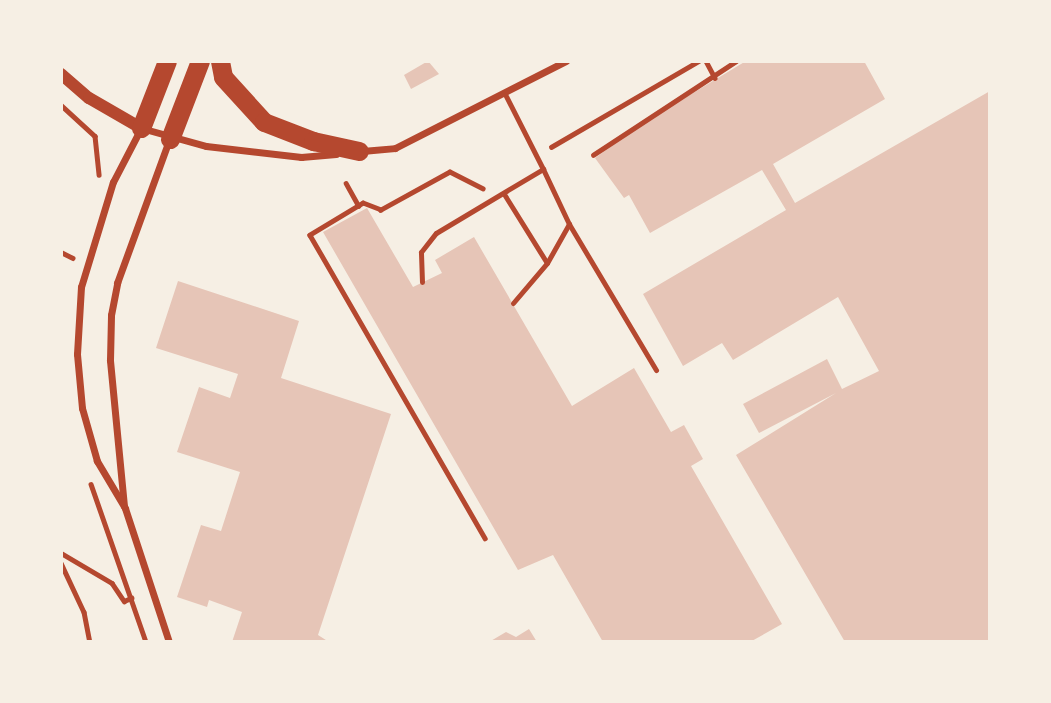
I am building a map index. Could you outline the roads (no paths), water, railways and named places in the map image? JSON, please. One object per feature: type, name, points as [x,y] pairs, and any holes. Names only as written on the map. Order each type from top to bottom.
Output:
[{"type":"highway","points":[[141,128],[167,61]]},
{"type":"highway","points":[[170,139],[200,61]]},
{"type":"highway","points":[[220,61],[223,77],[264,122],[313,141],[359,151]]},
{"type":"street","points":[[61,74],[89,98],[141,128],[170,139],[301,157],[396,148],[566,61]]},
{"type":"street","points":[[125,508],[97,461],[82,408],[78,322],[93,241],[113,182],[141,128]]},
{"type":"street","points":[[169,642],[125,508],[110,360],[111,315],[127,253],[170,139]]},
{"type":"lane","points":[[505,94],[569,224],[656,370]]},
{"type":"lane","points":[[422,282],[421,252],[436,233],[542,169]]},
{"type":"lane","points":[[504,194],[547,263]]},
{"type":"lane","points":[[513,303],[547,263],[569,224]]}]
